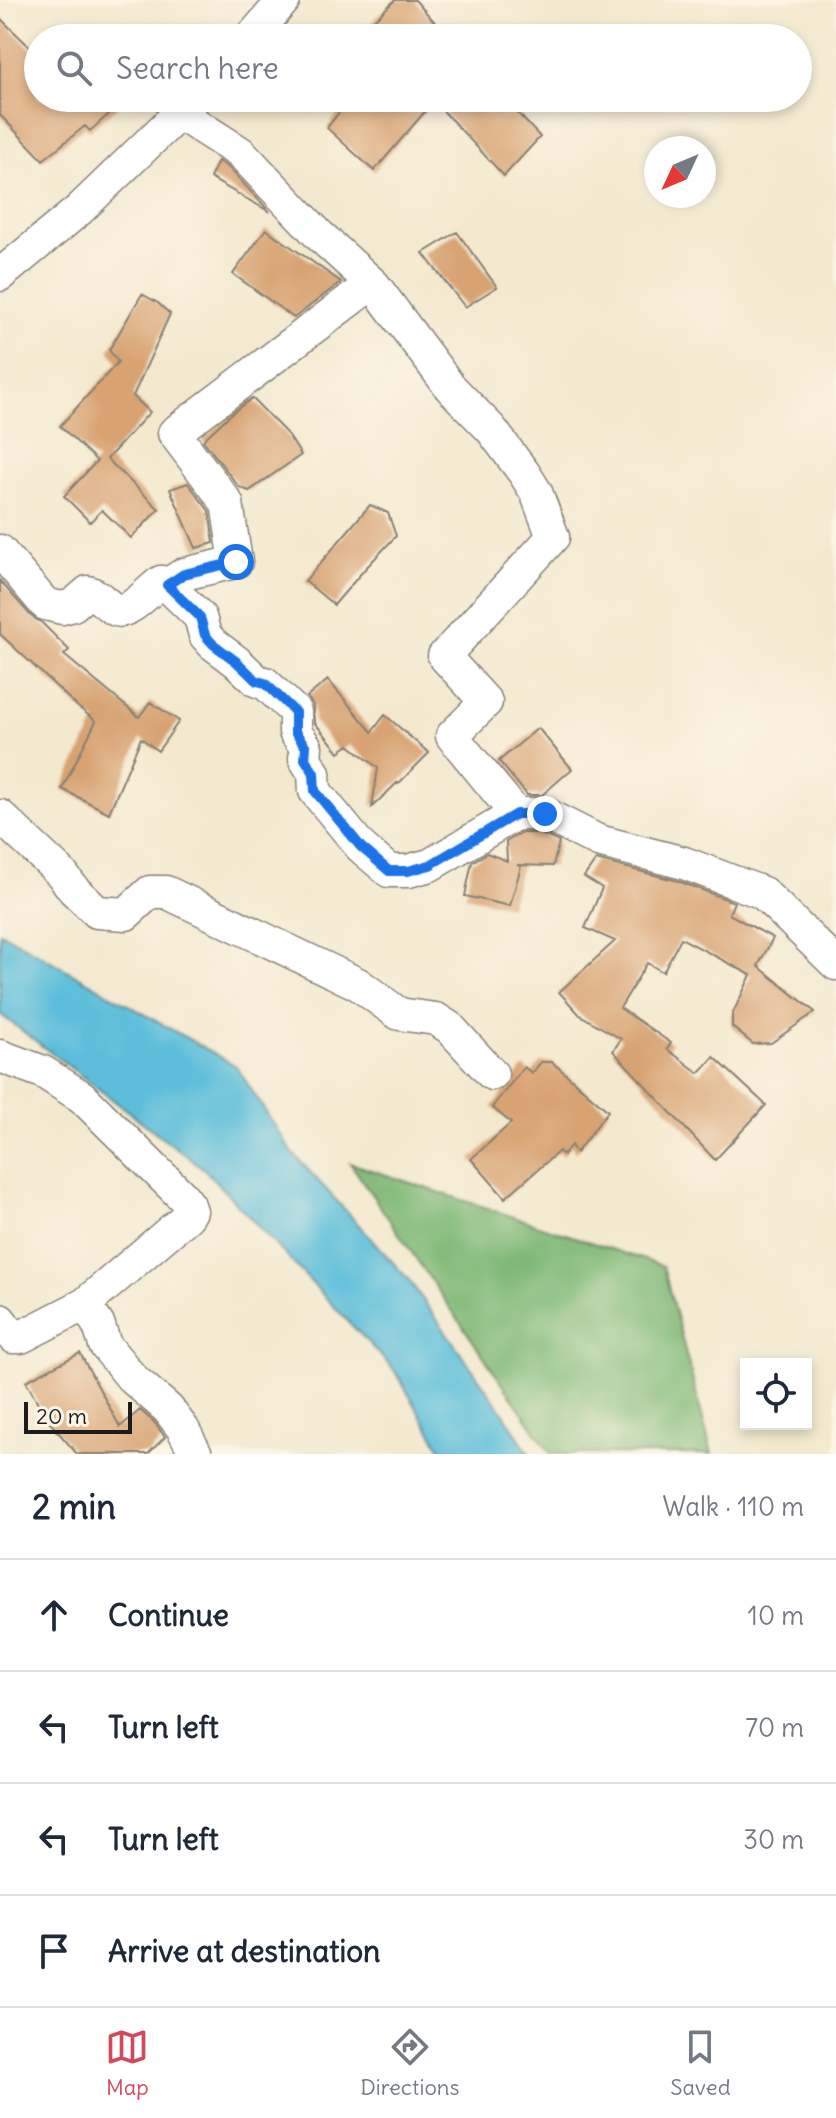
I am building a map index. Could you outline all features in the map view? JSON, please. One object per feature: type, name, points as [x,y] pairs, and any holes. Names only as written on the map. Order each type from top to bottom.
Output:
[{"type":"street","points":[[263,24],[284,0]]},
{"type":"street","points":[[0,275],[79,210],[182,112]]},
{"type":"street","points":[[195,112],[241,153],[319,235],[374,285],[450,387],[491,429],[536,492],[553,537],[444,656],[486,702],[452,736],[516,814]]},
{"type":"street","points":[[167,585],[184,574],[236,562],[227,503],[174,433],[371,284]]},
{"type":"street","points":[[0,551],[45,604],[62,608],[73,605],[88,592],[96,594],[116,610],[123,611],[161,582],[167,585],[200,617],[205,635],[213,644],[257,681],[265,683],[295,712],[295,732],[306,747],[305,759],[314,773],[315,791],[361,847],[389,871],[408,871],[430,865],[516,814],[545,814],[598,841],[684,863],[763,893],[836,964]]},
{"type":"street","points":[[0,816],[97,912],[126,914],[150,892],[166,892],[358,984],[399,1014],[436,1019],[450,1028],[492,1074]]},
{"type":"street","points":[[0,1056],[43,1072],[82,1097],[189,1205],[191,1211],[85,1304],[21,1337],[13,1337],[0,1320]]},
{"type":"street","points":[[85,1304],[99,1326],[105,1345],[132,1378],[168,1409],[196,1454]]},
{"type":"green space","points":[[350,1163],[663,1266],[712,1454],[551,1454]]},
{"type":"water","points":[[0,932],[236,1066],[291,1151],[408,1279],[503,1412],[529,1454],[444,1454],[395,1371],[204,1169],[0,1014]]},
{"type":"building","points":[[395,0],[415,0],[436,24],[370,24]]},
{"type":"building","points":[[0,18],[24,41],[24,112],[111,112],[90,131],[85,126],[43,160],[0,115]]},
{"type":"building","points":[[339,112],[425,112],[374,171],[327,128]]},
{"type":"building","points":[[444,112],[517,112],[540,137],[504,176]]},
{"type":"building","points":[[218,161],[229,168],[270,212],[210,178]]},
{"type":"building","points":[[266,229],[341,282],[294,318],[233,274]]},
{"type":"building","points":[[457,232],[497,287],[465,307],[423,253]]},
{"type":"building","points":[[142,294],[170,314],[133,396],[150,412],[107,459],[159,509],[131,538],[102,510],[90,522],[64,496],[97,461],[60,426],[118,362],[109,350]]},
{"type":"building","points":[[252,398],[288,435],[301,455],[249,491],[239,487],[203,440]]},
{"type":"building","points":[[188,483],[209,511],[214,543],[196,548],[170,489]]},
{"type":"building","points":[[370,505],[388,513],[396,536],[334,605],[305,581]]},
{"type":"building","points":[[0,581],[31,616],[69,650],[64,655],[139,717],[150,702],[179,721],[158,751],[141,738],[109,813],[62,789],[96,721],[0,634]]},
{"type":"building","points":[[328,680],[372,732],[385,715],[429,753],[372,807],[378,768],[349,745],[339,752],[314,722],[313,705],[307,697]]},
{"type":"building","points":[[538,728],[572,769],[542,795],[527,795],[499,761]]},
{"type":"building","points":[[521,833],[540,833],[559,842],[553,866],[517,865],[521,866],[510,906],[465,896],[472,862],[487,853],[507,861],[506,842]]},
{"type":"building","points":[[596,860],[678,881],[734,902],[729,914],[773,938],[758,966],[815,1012],[771,1043],[753,1044],[732,1027],[732,1015],[751,975],[681,938],[663,972],[647,963],[620,1008],[671,1043],[667,1049],[699,1073],[714,1057],[766,1105],[715,1160],[613,1051],[621,1039],[580,1015],[559,992],[615,941],[585,928],[602,888],[584,877]]},
{"type":"building","points":[[541,1062],[552,1062],[608,1111],[576,1153],[571,1145],[563,1155],[559,1151],[505,1198],[471,1159],[511,1123],[492,1107],[524,1067],[532,1073]]},
{"type":"building","points":[[80,1353],[120,1427],[140,1410],[165,1437],[148,1454],[77,1454],[46,1418],[26,1381]]},
{"type":"route","points":[[236,562],[184,574],[167,585],[200,617],[205,635],[213,644],[257,681],[265,683],[295,712],[295,732],[306,747],[305,759],[314,773],[315,791],[361,847],[389,871],[408,871],[430,865],[516,814],[545,814]]}]
